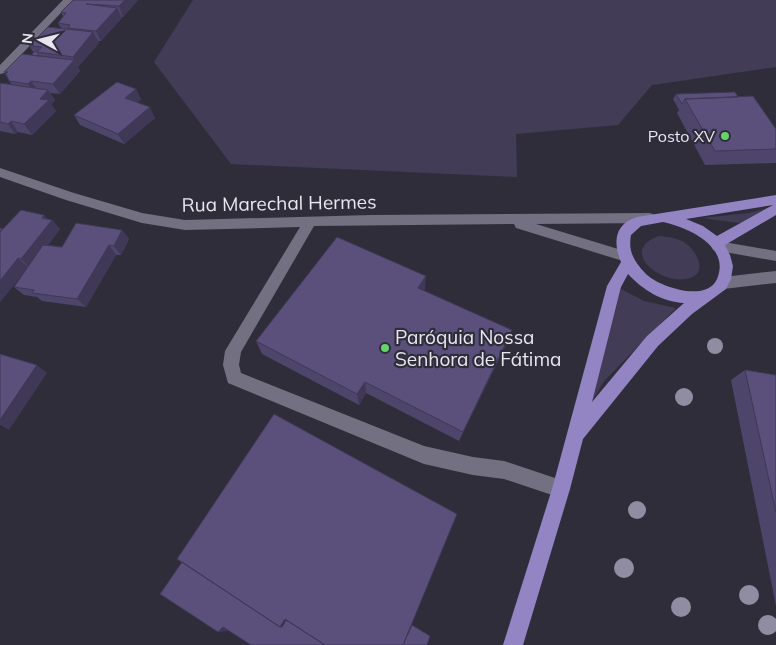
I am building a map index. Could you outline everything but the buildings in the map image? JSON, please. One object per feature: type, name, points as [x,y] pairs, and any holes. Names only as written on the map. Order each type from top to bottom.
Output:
[{"type":"main road","points":[[513,645],[561,489],[614,286],[625,260],[623,237],[629,228],[638,222],[776,200]]},
{"type":"main road","points":[[717,244],[776,209]]},
{"type":"main road","points":[[575,437],[631,364],[672,320],[718,287],[726,272],[726,260],[717,244],[695,227],[680,220],[657,218]]},
{"type":"main road","points":[[625,260],[647,284],[664,292],[682,297],[699,296],[718,287]]},
{"type":"street","points":[[0,71],[68,0]]},
{"type":"street","name":"Rua Marechal Hermes","points":[[0,172],[70,197],[150,220],[185,225],[657,218]]},
{"type":"street","name":"Rua Marechal Hermes","points":[[506,219],[625,260]]},
{"type":"street","points":[[310,222],[233,351],[231,366],[234,378],[424,456],[504,470],[561,489]]},
{"type":"street","points":[[717,244],[776,256]]},
{"type":"street","points":[[718,287],[776,277]]},
{"type":"shaded area","points":[[193,0],[776,0],[776,67],[652,85],[618,125],[516,134],[517,177],[231,164],[154,62]]},
{"type":"shaded area","points":[[771,207],[774,209],[739,223],[702,218],[749,213]]},
{"type":"shaded area","points":[[659,236],[671,237],[688,245],[699,262],[698,273],[693,277],[685,279],[674,279],[654,271],[643,257],[642,249],[648,242]]},
{"type":"shaded area","points":[[621,289],[644,301],[676,308],[604,381],[589,407]]},
{"type":"place","name":"Posto XV","points":[[725,136]]},
{"type":"place","name":"Paróquia Nossa Senhora de Fátima","points":[[385,348]]}]
